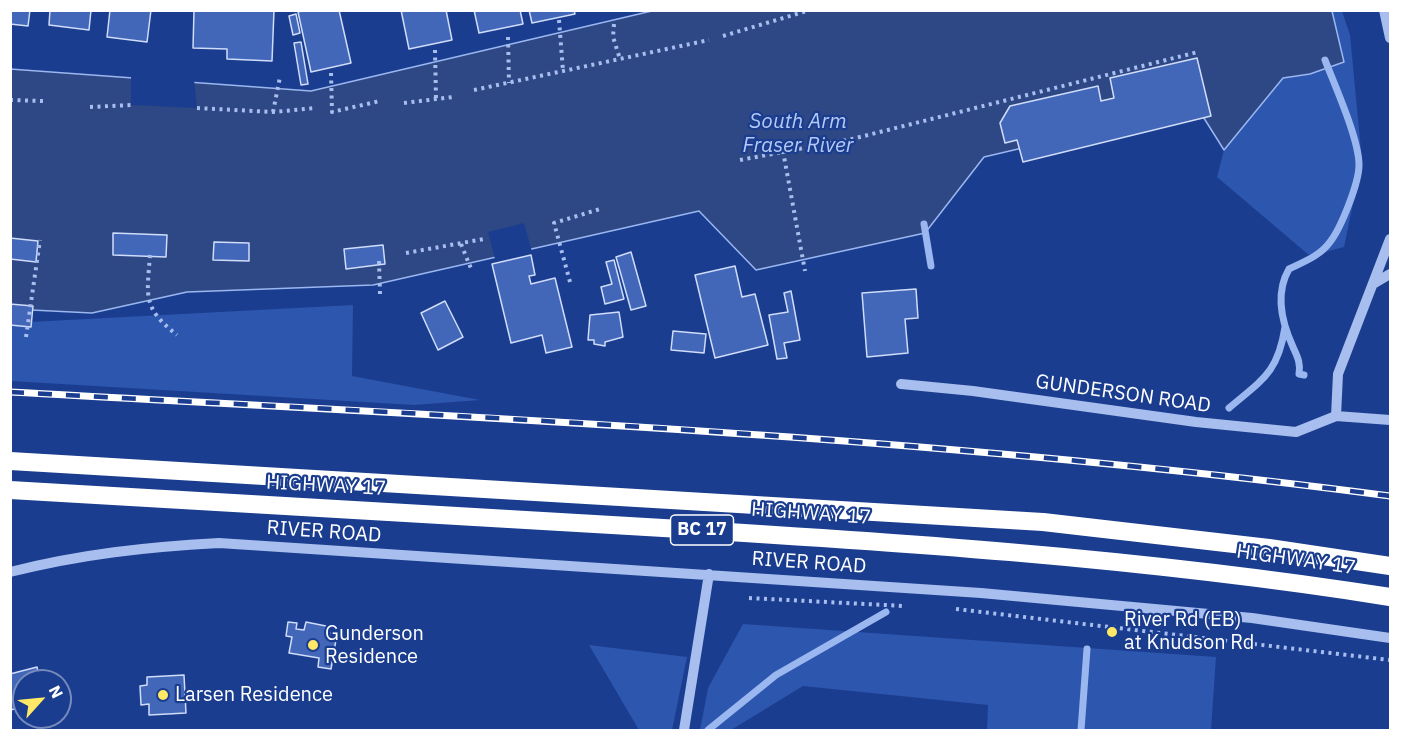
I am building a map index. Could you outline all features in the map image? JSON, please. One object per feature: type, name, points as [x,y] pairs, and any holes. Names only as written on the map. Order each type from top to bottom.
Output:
[{"type":"highway","name":"HIGHWAY 17","points":[[10,461],[1043,522],[1269,548],[1390,566]]},
{"type":"highway","name":"HIGHWAY 17","points":[[10,490],[822,537],[1037,552],[1260,576],[1390,597]]},
{"type":"street","points":[[1384,10],[1390,38]]},
{"type":"street","points":[[1390,239],[1338,374],[1336,416],[1390,420]]},
{"type":"street","points":[[1372,284],[1390,273]]},
{"type":"street","name":"GUNDERSON ROAD","points":[[902,384],[973,391],[1196,423],[1296,432],[1336,416]]},
{"type":"street","name":"RIVER ROAD","points":[[10,572],[68,557],[155,547],[219,543],[981,593],[1228,616],[1390,638]]},
{"type":"street","points":[[684,730],[709,574]]},
{"type":"path","points":[[723,36],[810,10]]},
{"type":"path","points":[[559,20],[563,71]]},
{"type":"path","points":[[614,24],[613,37],[620,59]]},
{"type":"path","points":[[508,37],[509,83]]},
{"type":"path","points":[[474,90],[710,40]]},
{"type":"path","points":[[435,50],[436,99]]},
{"type":"path","points":[[740,160],[852,139],[1198,52]]},
{"type":"path","points":[[331,73],[332,112],[380,101]]},
{"type":"path","points":[[273,112],[280,77]]},
{"type":"path","points":[[404,103],[453,97]]},
{"type":"path","points":[[10,100],[43,101]]},
{"type":"path","points":[[90,107],[131,105]]},
{"type":"path","points":[[197,108],[273,112],[316,108]]},
{"type":"path","points":[[783,150],[805,271]]},
{"type":"path","points":[[570,282],[554,223],[600,209]]},
{"type":"path","points":[[406,253],[484,239]]},
{"type":"path","points":[[26,337],[40,240]]},
{"type":"path","points":[[460,244],[472,271]]},
{"type":"path","points":[[150,255],[147,298],[157,319],[177,335]]},
{"type":"path","points":[[379,261],[380,294]]},
{"type":"path","points":[[749,598],[911,607]]},
{"type":"path","points":[[946,608],[1390,660]]},
{"type":"shaded area","points":[[1332,11],[1342,11],[1350,35],[1362,161],[1344,247],[1310,256],[1217,177],[1224,150],[1283,78],[1310,74],[1344,62]]},
{"type":"shaded area","points":[[353,305],[352,376],[480,400],[414,405],[11,381],[11,323]]},
{"type":"shaded area","points":[[743,624],[1216,657],[1211,730],[987,730],[988,705],[803,686],[731,730],[700,730],[708,688]]},
{"type":"shaded area","points":[[589,645],[687,657],[672,730],[639,730]]},
{"type":"water","name":"South Arm Fraser River","points":[[656,10],[1332,11],[1344,62],[1310,74],[1283,78],[1224,150],[1197,107],[984,157],[925,233],[756,270],[699,211],[373,285],[187,292],[92,313],[11,309],[10,69],[311,91]]},
{"type":"pier","points":[[131,75],[194,79],[197,108],[131,105]]},
{"type":"pier","points":[[524,223],[532,252],[487,262],[495,259],[488,232]]},
{"type":"building","points":[[10,10],[30,10],[28,26],[10,24]]},
{"type":"building","points":[[50,10],[91,10],[89,30],[49,25]]},
{"type":"building","points":[[110,10],[151,10],[147,42],[107,37]]},
{"type":"building","points":[[194,10],[274,10],[272,61],[227,59],[227,49],[193,48]]},
{"type":"building","points":[[339,10],[351,63],[311,72],[298,12]]},
{"type":"building","points":[[401,10],[446,10],[452,40],[409,49]]},
{"type":"building","points":[[474,10],[520,10],[523,24],[479,33]]},
{"type":"building","points":[[529,10],[574,10],[575,14],[532,23]]},
{"type":"building","points":[[296,14],[300,33],[293,35],[289,16]]},
{"type":"building","points":[[301,42],[308,84],[301,85],[294,43]]},
{"type":"building","points":[[1197,58],[1211,116],[1023,162],[1017,140],[1005,143],[1000,123],[1010,106],[1098,86],[1101,101],[1114,98],[1110,78]]},
{"type":"building","points":[[113,233],[167,235],[166,257],[113,255]]},
{"type":"building","points":[[10,238],[38,241],[36,262],[10,259]]},
{"type":"building","points":[[214,242],[249,243],[249,261],[213,260]]},
{"type":"building","points":[[383,245],[385,264],[346,269],[344,249]]},
{"type":"building","points":[[631,252],[646,306],[631,310],[616,257]]},
{"type":"building","points":[[531,255],[535,275],[529,276],[531,284],[555,278],[572,347],[546,353],[542,335],[511,343],[492,264]]},
{"type":"building","points":[[614,260],[624,299],[605,304],[601,287],[612,284],[606,262]]},
{"type":"building","points":[[735,266],[742,297],[755,294],[768,345],[715,358],[695,275]]},
{"type":"building","points":[[916,289],[918,318],[905,319],[908,353],[867,357],[862,293]]},
{"type":"building","points":[[791,291],[800,340],[784,343],[787,358],[777,359],[769,315],[788,312],[784,293]]},
{"type":"building","points":[[445,301],[463,337],[438,350],[421,313]]},
{"type":"building","points":[[10,304],[33,306],[31,327],[10,325]]},
{"type":"building","points":[[619,312],[623,337],[605,342],[605,346],[594,344],[594,340],[588,340],[590,315]]},
{"type":"building","points":[[673,331],[706,334],[704,353],[671,350]]},
{"type":"building","name":"Gunderson Residence","points":[[288,622],[297,623],[296,629],[304,630],[306,622],[326,626],[325,632],[337,634],[331,669],[318,667],[319,658],[289,653],[292,637],[286,636]]},
{"type":"building","points":[[12,673],[12,710],[10,710],[10,674]]},
{"type":"building","name":"Larsen Residence","points":[[184,675],[186,713],[149,715],[149,704],[141,705],[140,686],[147,685],[147,677]]},
{"type":"waterway","points":[[1304,375],[1299,374],[1298,360],[1283,318],[1282,288],[1289,269],[1321,251],[1334,235],[1353,194],[1359,165],[1351,127],[1325,60]]},
{"type":"waterway","points":[[924,224],[931,266]]},
{"type":"waterway","points":[[1229,408],[1267,374],[1278,355],[1285,327]]},
{"type":"waterway","points":[[708,730],[776,675],[886,612]]},
{"type":"waterway","points":[[1081,730],[1087,649]]},
{"type":"railway","points":[[10,392],[529,420],[874,443],[1218,475],[1390,496]]},
{"type":"place","name":"River Rd (EB) at Knudson Rd","points":[[1112,632]]},
{"type":"place","name":"Gunderson Residence","points":[[313,645]]},
{"type":"place","name":"Larsen Residence","points":[[163,695]]}]
